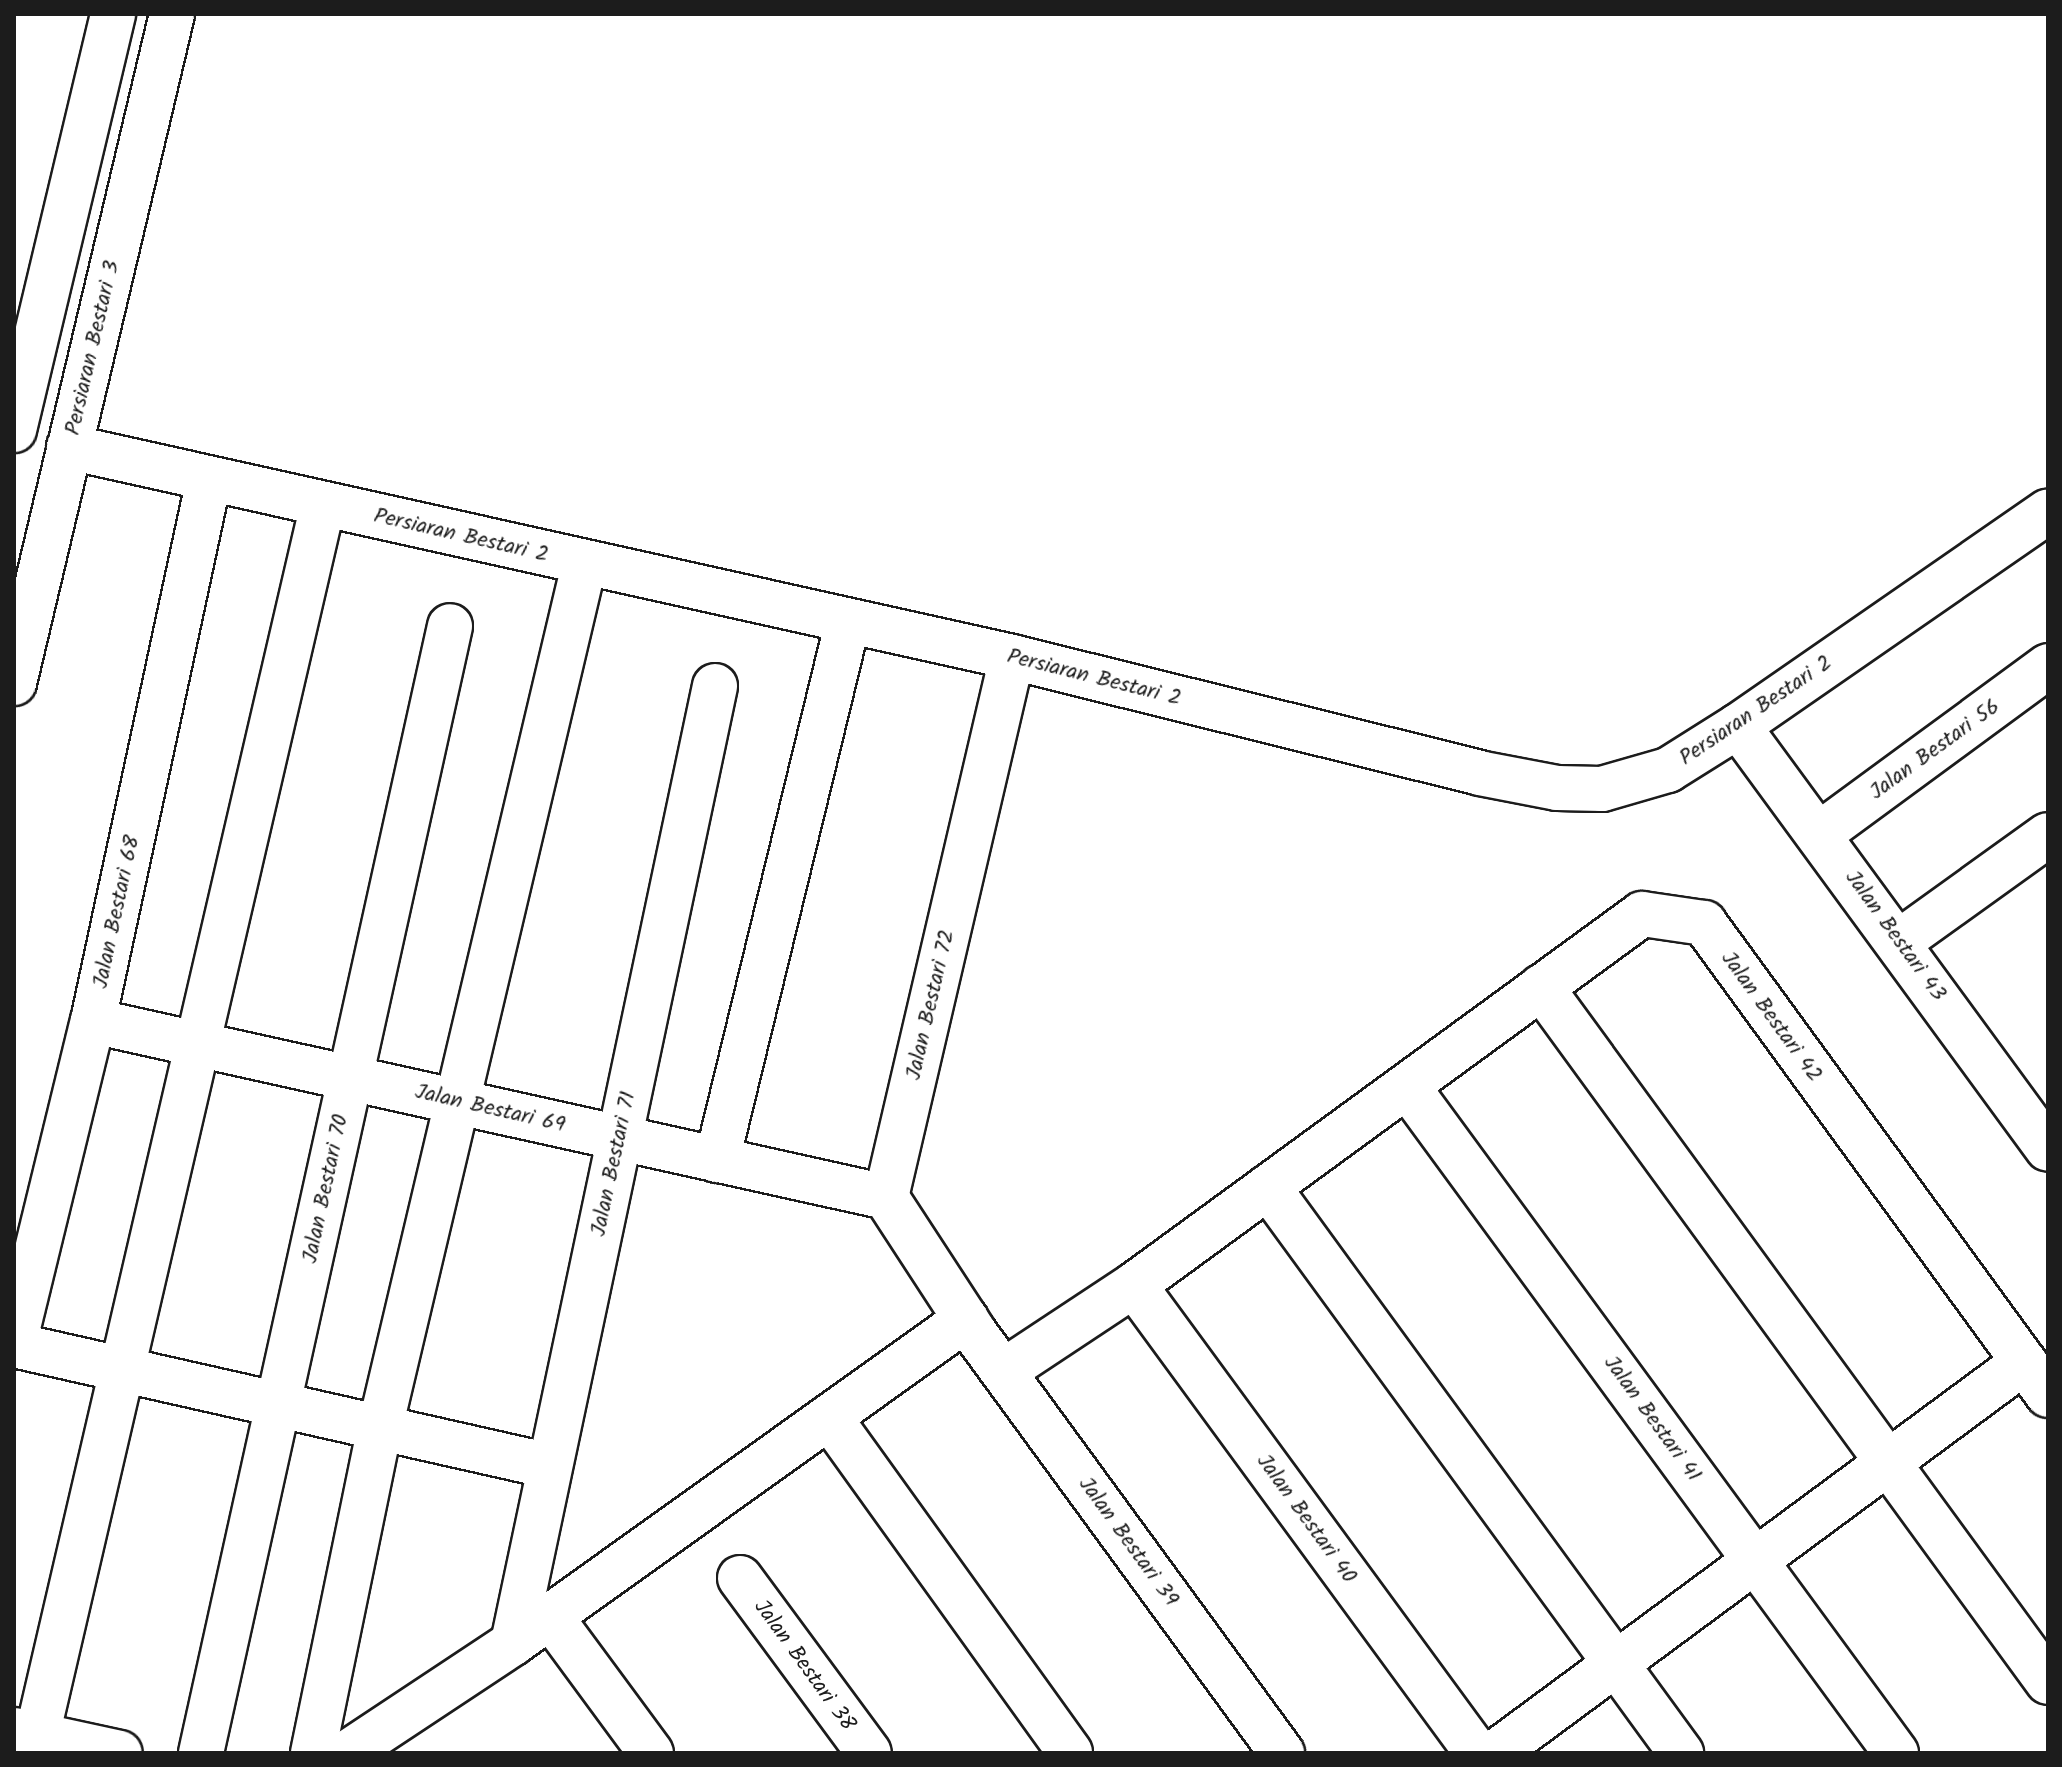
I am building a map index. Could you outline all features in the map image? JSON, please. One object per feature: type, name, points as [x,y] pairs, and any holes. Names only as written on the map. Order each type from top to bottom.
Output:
[{"type":"street","points":[[14,430],[113,14]]},
{"type":"street","name":"Persiaran Bestari 3","points":[[14,683],[172,14]]},
{"type":"street","name":"Persiaran Bestari 2","points":[[69,447],[584,565],[1012,657],[1557,788],[1602,789],[1668,770],[1738,726],[2048,511]]},
{"type":"street","name":"Jalan Bestari 68","points":[[14,1344],[93,1021],[209,479]]},
{"type":"street","points":[[120,1753],[28,1740],[196,1047],[323,504]]},
{"type":"street","points":[[313,1753],[380,1428],[584,565]]},
{"type":"street","points":[[717,1160],[848,621]]},
{"type":"street","name":"Jalan Bestari 70","points":[[201,1753],[450,626]]},
{"type":"street","name":"Jalan Bestari 72","points":[[886,1197],[1012,657]]},
{"type":"street","name":"Jalan Bestari 56","points":[[1821,833],[2048,666]]},
{"type":"street","name":"Jalan Bestari 71","points":[[513,1643],[715,686]]},
{"type":"street","name":"Jalan Bestari 43","points":[[1738,726],[1821,833],[2048,1149]]},
{"type":"street","points":[[1899,942],[2048,835]]},
{"type":"street","name":"Jalan Bestari 42","points":[[1004,1371],[1134,1285],[1642,914],[1704,923],[2036,1379]]},
{"type":"street","points":[[1541,987],[2048,1682]]},
{"type":"street","name":"Jalan Bestari 69","points":[[93,1021],[196,1047],[350,1078],[886,1197]]},
{"type":"street","name":"Jalan Bestari 41","points":[[1407,1086],[1896,1753]]},
{"type":"street","points":[[1268,1187],[1681,1753]]},
{"type":"street","points":[[347,1753],[513,1643],[829,1417],[970,1326],[886,1197]]},
{"type":"street","name":"Jalan Bestari 40","points":[[1134,1285],[1477,1753]]},
{"type":"street","name":"Jalan Bestari 39","points":[[970,1326],[1282,1753]]},
{"type":"street","points":[[14,1344],[550,1466]]},
{"type":"street","points":[[1495,1753],[1889,1463],[2036,1379]]},
{"type":"street","points":[[829,1417],[1070,1753]]},
{"type":"street","name":"Jalan Bestari 38","points":[[740,1578],[869,1753]]},
{"type":"street","points":[[550,1616],[651,1753]]}]
